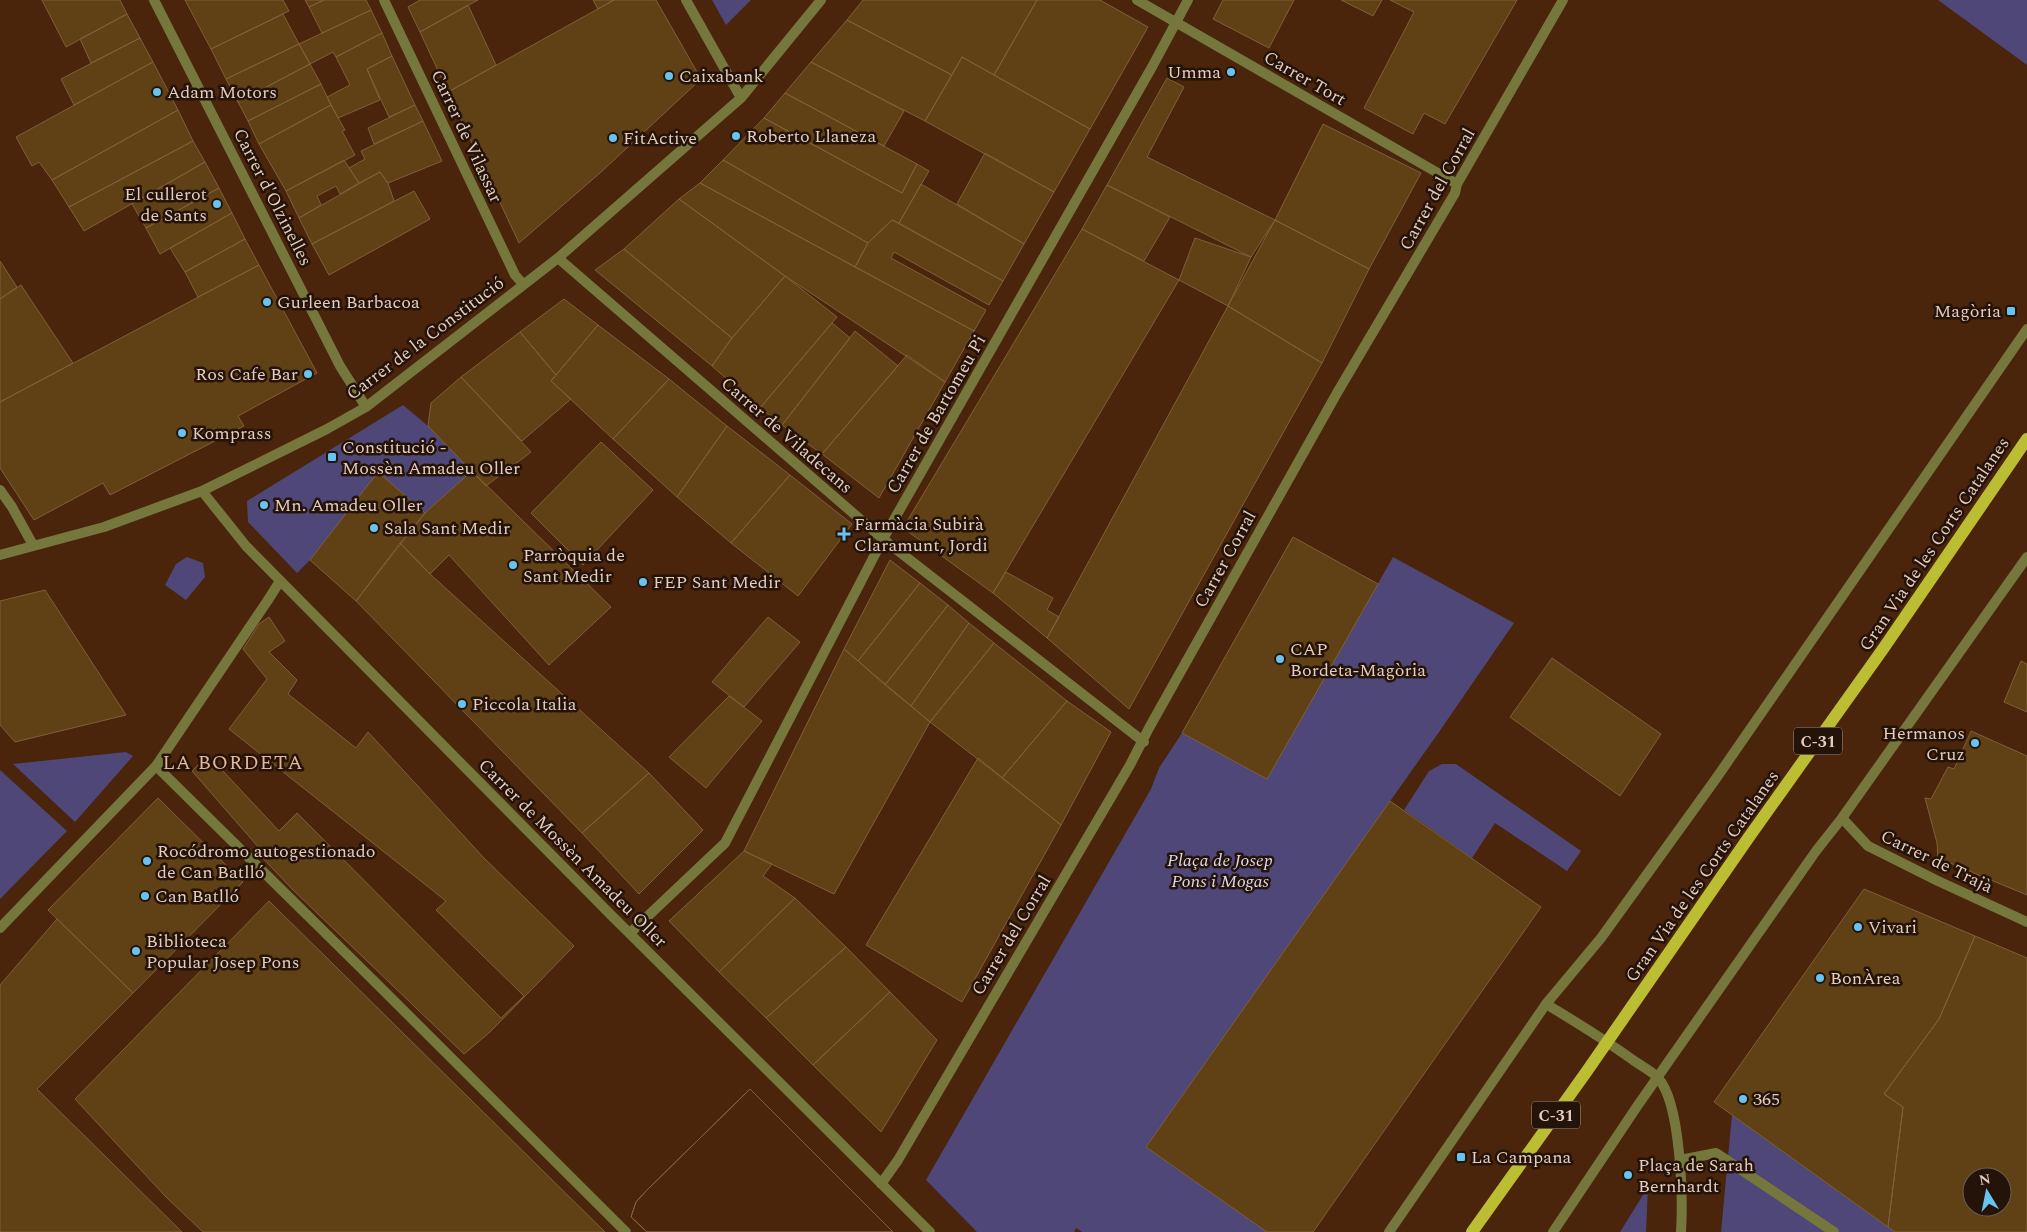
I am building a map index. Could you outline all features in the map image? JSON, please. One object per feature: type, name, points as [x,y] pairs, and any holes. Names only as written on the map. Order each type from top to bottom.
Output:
[{"type":"main road","name":"Gran Via de les Corts Catalanes","points":[[1472,1232],[1883,649],[2027,439]]},
{"type":"street","name":"Carrer d'Olzinelles","points":[[154,0],[340,366],[366,407]]},
{"type":"street","name":"Carrer de Vilassar","points":[[384,0],[515,275],[523,284]]},
{"type":"street","points":[[686,0],[742,98]]},
{"type":"street","name":"Carrer de la Constitució","points":[[0,555],[104,526],[202,491],[327,429],[366,407],[558,258],[742,98],[821,0]]},
{"type":"street","name":"Carrer Tort","points":[[1137,0],[1457,184]]},
{"type":"street","name":"Carrer de Bartomeu Pi","points":[[630,933],[725,843],[883,539],[1152,67],[1188,0]]},
{"type":"street","name":"Carrer del Corral","points":[[1337,392],[1455,193],[1457,184],[1563,0]]},
{"type":"street","name":"Carrer de Viladecans","points":[[558,258],[883,539],[1144,742]]},
{"type":"street","points":[[1389,1232],[1546,1004],[1601,938],[1715,780],[2027,329]]},
{"type":"street","name":"Carrer Corral","points":[[1144,742],[1159,710],[1337,392]]},
{"type":"street","points":[[0,490],[12,507],[33,545]]},
{"type":"street","name":"Carrer de Mossèn Amadeu Oller","points":[[202,491],[246,546],[280,581],[930,1232]]},
{"type":"street","points":[[1554,1232],[1658,1078],[1816,851],[1842,818],[2027,557]]},
{"type":"street","points":[[0,928],[156,766],[280,581]]},
{"type":"street","name":"Carrer del Corral","points":[[881,1184],[906,1145],[1144,742]]},
{"type":"street","points":[[156,766],[626,1232]]},
{"type":"street","name":"Carrer de Trajà","points":[[1842,818],[1868,846],[2027,922]]},
{"type":"street","points":[[1546,1004],[1607,1042],[1658,1078],[1669,1096],[1680,1160],[1681,1232]]},
{"type":"street","points":[[1680,1160],[1716,1153],[1834,1232]]},
{"type":"green space","points":[[712,0],[751,0],[726,25]]},
{"type":"green space","points":[[1938,0],[2027,0],[2027,65]]},
{"type":"green space","points":[[403,405],[428,426],[472,471],[425,513],[378,473],[310,560],[297,573],[248,522],[247,501]]},
{"type":"green space","points":[[187,557],[203,563],[205,577],[186,600],[165,585],[176,564]]},
{"type":"green space","name":"Plaça de Josep Pons i Mogas","points":[[1393,557],[1514,623],[1146,1147],[1267,1232],[1082,1232],[1076,1228],[1074,1232],[977,1232],[926,1180],[1151,789],[1159,768],[1182,733],[1267,779]]},
{"type":"green space","points":[[126,752],[133,756],[75,822],[13,764]]},
{"type":"green space","points":[[1442,764],[1456,764],[1581,851],[1567,871],[1495,823],[1472,858],[1404,810],[1429,771]]},
{"type":"green space","points":[[0,770],[67,831],[0,899]]},
{"type":"green space","points":[[1732,1115],[1895,1232],[1721,1232]]},
{"type":"green space","points":[[1648,1187],[1646,1232],[1620,1232]]},
{"type":"building","points":[[42,0],[120,0],[127,14],[66,47]]},
{"type":"building","points":[[185,0],[283,0],[289,11],[211,49]]},
{"type":"building","points":[[305,0],[324,0],[309,7]]},
{"type":"building","points":[[324,0],[366,0],[371,10],[322,33],[309,7]]},
{"type":"building","points":[[420,0],[478,0],[420,32],[408,7]]},
{"type":"building","points":[[593,0],[614,0],[598,9]]},
{"type":"building","points":[[614,0],[656,0],[701,79],[600,173],[519,243],[448,92]]},
{"type":"building","points":[[863,0],[1037,0],[994,75],[962,57],[952,75],[847,20]]},
{"type":"building","points":[[1037,0],[1100,0],[1148,27],[1090,129],[994,75]]},
{"type":"building","points":[[1223,0],[1294,0],[1269,48],[1213,19]]},
{"type":"building","points":[[1341,0],[1382,0],[1373,16]]},
{"type":"building","points":[[1390,0],[1517,0],[1445,124],[1424,113],[1413,134],[1364,108],[1414,12]]},
{"type":"building","points":[[468,5],[496,65],[448,92],[420,32]]},
{"type":"building","points":[[371,10],[382,33],[336,57],[333,52],[310,64],[299,44]]},
{"type":"building","points":[[127,14],[140,38],[91,63],[80,39]]},
{"type":"building","points":[[283,14],[299,44],[226,79],[211,49]]},
{"type":"building","points":[[847,20],[952,75],[925,121],[811,62]]},
{"type":"building","points":[[382,33],[392,56],[367,69],[380,100],[338,118],[327,97],[350,85],[336,57]]},
{"type":"building","points":[[140,38],[153,62],[74,105],[61,79]]},
{"type":"building","points":[[299,44],[310,64],[238,102],[226,79]]},
{"type":"building","points":[[392,56],[415,105],[389,117],[367,69]]},
{"type":"building","points":[[962,57],[1090,129],[1054,192],[925,121]]},
{"type":"building","points":[[153,62],[178,110],[52,180],[39,162],[32,166],[16,137]]},
{"type":"building","points":[[811,62],[904,111],[884,146],[785,93]]},
{"type":"building","points":[[310,64],[321,84],[248,121],[238,102]]},
{"type":"building","points":[[1167,78],[1184,87],[1147,157],[1275,220],[1251,257],[1107,185]]},
{"type":"building","points":[[321,84],[331,105],[259,144],[248,121]]},
{"type":"building","points":[[785,93],[917,164],[902,193],[764,118]]},
{"type":"building","points":[[331,105],[345,130],[342,131],[355,155],[286,191],[259,144]]},
{"type":"building","points":[[415,105],[423,121],[374,144],[368,128]]},
{"type":"building","points":[[178,110],[193,141],[69,207],[52,180]]},
{"type":"building","points":[[764,118],[902,193],[917,164],[929,171],[899,223],[892,220],[868,243],[723,160]]},
{"type":"building","points":[[423,121],[442,161],[388,183],[380,172],[359,183],[349,168],[365,159],[361,151]]},
{"type":"building","points":[[1323,124],[1421,173],[1369,269],[1275,220]]},
{"type":"building","points":[[193,141],[205,162],[84,231],[69,207]]},
{"type":"building","points":[[985,153],[1054,192],[1024,244],[957,204]]},
{"type":"building","points":[[344,160],[359,183],[340,194],[336,186],[317,196],[321,205],[299,218],[286,191]]},
{"type":"building","points":[[723,160],[868,243],[855,267],[700,183]]},
{"type":"building","points":[[205,162],[219,188],[146,228],[132,204]]},
{"type":"building","points":[[380,172],[388,183],[394,201],[312,244],[299,218]]},
{"type":"building","points":[[700,183],[974,331],[945,382],[785,276],[679,199]]},
{"type":"building","points":[[921,184],[1024,244],[1003,281],[899,223]]},
{"type":"building","points":[[1107,185],[1170,217],[1144,261],[1082,229]]},
{"type":"building","points":[[219,188],[232,213],[160,254],[146,228]]},
{"type":"building","points":[[414,191],[430,219],[329,275],[312,244]]},
{"type":"building","points":[[679,199],[785,276],[732,338],[624,249]]},
{"type":"building","points":[[232,213],[245,239],[185,272],[170,248]]},
{"type":"building","points":[[892,220],[1003,281],[989,305],[894,252],[891,258],[986,310],[974,331],[855,267],[868,243]]},
{"type":"building","points":[[1275,220],[1369,269],[1322,363],[1228,306]]},
{"type":"building","points":[[1082,229],[1179,280],[993,593],[903,528]]},
{"type":"building","points":[[1195,238],[1251,257],[1228,306],[1179,280]]},
{"type":"building","points":[[245,239],[259,265],[198,297],[185,272]]},
{"type":"building","points":[[624,249],[732,338],[712,366],[595,270]]},
{"type":"building","points":[[0,261],[17,287],[0,299]]},
{"type":"building","points":[[259,265],[317,373],[238,416],[244,426],[110,495],[103,483],[34,520],[0,468],[0,402]]},
{"type":"building","points":[[785,276],[837,317],[760,408],[712,366],[732,338]]},
{"type":"building","points":[[21,285],[73,363],[0,402],[0,299]]},
{"type":"building","points":[[564,299],[598,325],[556,375],[520,332]]},
{"type":"building","points":[[1228,306],[1322,363],[1129,709],[1047,638]]},
{"type":"building","points":[[832,323],[850,338],[782,425],[760,408]]},
{"type":"building","points":[[598,325],[669,379],[613,439],[551,381]]},
{"type":"building","points":[[855,331],[898,366],[822,454],[782,425]]},
{"type":"building","points":[[520,332],[556,375],[551,381],[571,399],[522,441],[461,377]]},
{"type":"building","points":[[907,355],[945,382],[879,498],[822,454]]},
{"type":"building","points":[[461,377],[531,452],[486,486],[428,426],[431,403]]},
{"type":"building","points":[[669,379],[727,426],[677,497],[613,439]]},
{"type":"building","points":[[727,426],[790,475],[731,543],[677,497]]},
{"type":"building","points":[[601,442],[653,490],[583,565],[531,513]]},
{"type":"building","name":"Parròquia de Sant Medir","points":[[472,471],[611,607],[549,665],[449,555],[430,574],[400,543],[425,513]]},
{"type":"building","name":"Sala Sant Medir","points":[[378,472],[425,513],[356,601],[310,560]]},
{"type":"building","points":[[790,475],[852,524],[798,596],[731,543]]},
{"type":"building","name":"CAP Bordeta-Magòria","points":[[1293,537],[1378,584],[1267,779],[1182,733]]},
{"type":"building","points":[[400,543],[430,574],[649,773],[582,833],[356,601]]},
{"type":"building","points":[[890,560],[920,583],[858,661],[844,649]]},
{"type":"building","points":[[1006,572],[1053,598],[1047,610],[1059,617],[1047,638],[993,593]]},
{"type":"building","points":[[920,583],[948,605],[885,685],[858,661]]},
{"type":"building","points":[[45,590],[126,715],[15,742],[0,725],[0,601]]},
{"type":"building","points":[[948,605],[969,623],[911,706],[885,685]]},
{"type":"building","points":[[269,617],[285,641],[269,652],[297,680],[288,694],[356,748],[368,732],[484,858],[574,946],[490,1032],[464,1054],[292,889],[257,852],[260,849],[192,771],[208,755],[279,831],[297,813],[501,1018],[524,996],[436,910],[446,901],[229,729],[267,679],[243,649],[259,624]]},
{"type":"building","points":[[768,617],[800,642],[744,707],[712,682]]},
{"type":"building","points":[[969,623],[994,643],[930,722],[911,706]]},
{"type":"building","points":[[994,643],[1067,701],[1002,778],[930,722]]},
{"type":"building","points":[[844,649],[930,722],[834,894],[744,851]]},
{"type":"building","points":[[1552,658],[1661,734],[1620,796],[1510,717]]},
{"type":"building","points":[[2021,661],[2027,664],[2027,712],[2004,702]]},
{"type":"building","points":[[729,696],[762,721],[706,788],[669,757]]},
{"type":"building","points":[[1067,701],[1111,732],[1061,825],[1002,778]]},
{"type":"building","points":[[1971,731],[2027,756],[2027,895],[1938,858],[1937,843],[1925,798],[1931,799],[1948,767],[1954,769]]},
{"type":"building","points":[[978,758],[1061,825],[962,1002],[866,945]]},
{"type":"building","points":[[649,773],[703,830],[639,894],[582,833]]},
{"type":"building","name":"Can Batlló","points":[[158,798],[243,882],[133,993],[48,910]]},
{"type":"building","points":[[1390,801],[1541,907],[1313,1232],[1267,1232],[1146,1147]]},
{"type":"building","points":[[744,851],[772,864],[763,876],[795,898],[719,972],[669,921]]},
{"type":"building","points":[[1864,889],[1975,936],[1939,1019],[1884,1094],[1903,1107],[1888,1227],[1714,1102]]},
{"type":"building","points":[[795,898],[846,947],[766,1018],[719,972]]},
{"type":"building","points":[[269,901],[605,1232],[203,1232],[166,1197],[75,1099]]},
{"type":"building","points":[[57,919],[133,993],[37,1089],[182,1232],[0,1232],[0,985]]},
{"type":"building","points":[[1975,936],[2027,958],[2027,1232],[1895,1232],[1888,1227],[1903,1107],[1884,1094],[1939,1019]]},
{"type":"building","points":[[846,947],[890,992],[813,1065],[766,1018]]},
{"type":"building","points":[[890,992],[937,1040],[881,1132],[813,1065]]},
{"type":"building","points":[[750,1089],[893,1232],[647,1232],[631,1217],[636,1202],[646,1191]]},
{"type":"building","points":[[750,1089],[893,1232],[647,1232],[631,1217],[636,1202],[646,1191]]},
{"type":"place","name":"Umma","points":[[1231,72]]},
{"type":"place","name":"Caixabank","points":[[669,76]]},
{"type":"place","name":"Adam Motors","points":[[157,92]]},
{"type":"place","name":"Roberto Llaneza","points":[[736,136]]},
{"type":"place","name":"FitActive","points":[[613,138]]},
{"type":"place","name":"El cullerot de Sants","points":[[217,204]]},
{"type":"place","name":"Gurleen Barbacoa","points":[[267,302]]},
{"type":"place","name":"Magòria","points":[[2011,311]]},
{"type":"place","name":"Ros Cafe Bar","points":[[308,374]]},
{"type":"place","name":"Komprass","points":[[182,433]]},
{"type":"place","name":"Constitució - Mossèn Amadeu Oller","points":[[332,457]]},
{"type":"place","name":"Mn. Amadeu Oller","points":[[264,505]]},
{"type":"place","name":"Sala Sant Medir","points":[[374,528]]},
{"type":"place","name":"Farmàcia Subirà Claramunt, Jordi","points":[[844,534]]},
{"type":"place","name":"Parròquia de Sant Medir","points":[[513,565]]},
{"type":"place","name":"FEP Sant Medir","points":[[643,582]]},
{"type":"place","name":"CAP Bordeta-Magòria","points":[[1280,659]]},
{"type":"place","name":"Piccola Italia","points":[[462,704]]},
{"type":"place","name":"Hermanos Cruz","points":[[1975,743]]},
{"type":"place","name":"Rocódromo autogestionado de Can Batlló","points":[[147,861]]},
{"type":"place","name":"Can Batlló","points":[[145,896]]},
{"type":"place","name":"Vivari","points":[[1858,927]]},
{"type":"place","name":"Biblioteca Popular Josep Pons","points":[[136,951]]},
{"type":"place","name":"BonÀrea","points":[[1820,978]]},
{"type":"place","name":"365","points":[[1743,1099]]},
{"type":"place","name":"La Campana","points":[[1461,1157]]},
{"type":"place","name":"Plaça de Sarah Bernhardt","points":[[1628,1175]]},
{"type":"district","name":"LA BORDETA","points":[[233,762]]}]
